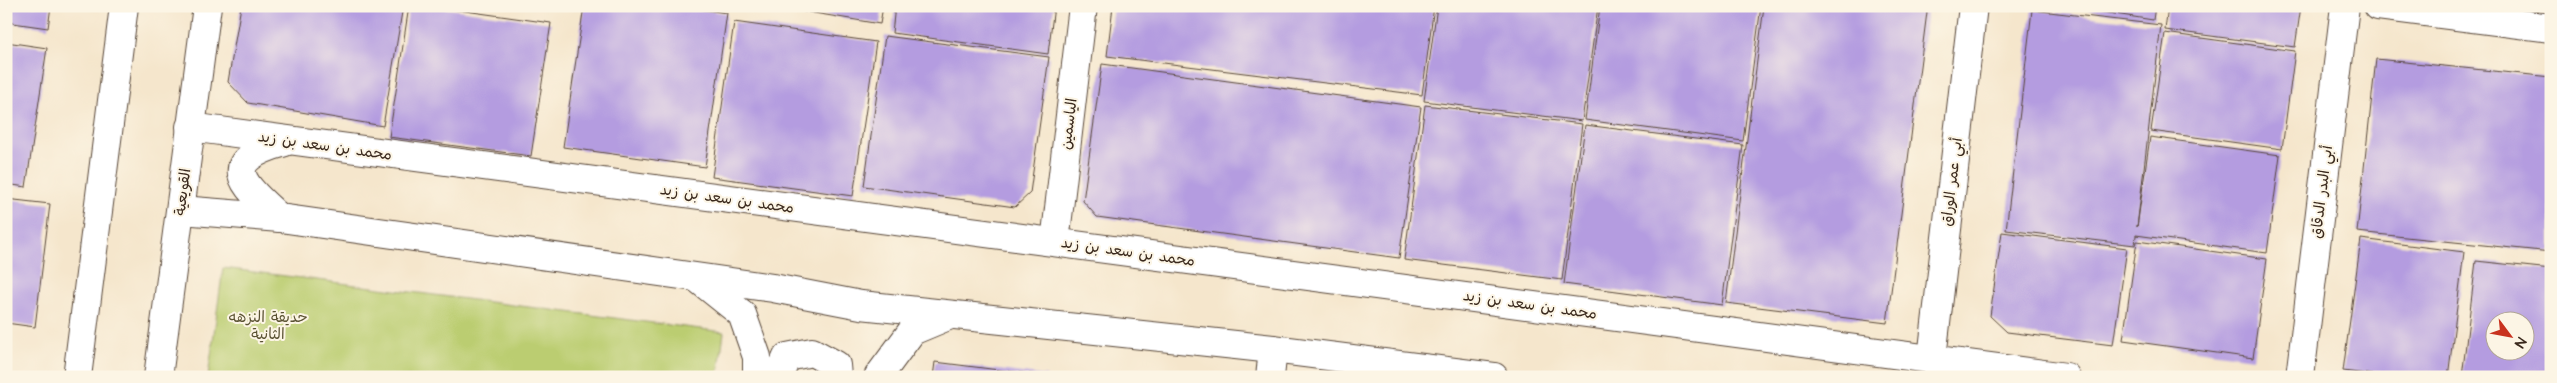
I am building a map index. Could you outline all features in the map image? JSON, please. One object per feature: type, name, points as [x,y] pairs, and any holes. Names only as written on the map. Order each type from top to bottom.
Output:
[{"type":"street","points":[[77,377],[124,6]]},
{"type":"street","name":"القويعية","points":[[158,377],[207,6]]},
{"type":"street","name":"الياسمين","points":[[1055,242],[1083,6]]},
{"type":"street","name":"أبي عمر الوراق","points":[[1932,358],[1972,6]]},
{"type":"street","name":"أبي البدر الدقاق","points":[[2300,377],[2345,6]]},
{"type":"street","points":[[2378,6],[2551,28]]},
{"type":"street","name":"محمد بن سعد بن زيد","points":[[190,128],[2066,377]]},
{"type":"street","points":[[280,218],[244,184],[242,170],[247,157],[260,149],[289,141]]},
{"type":"street","points":[[181,210],[280,218],[696,277],[861,304],[1273,349],[1494,377]]},
{"type":"street","points":[[696,277],[742,314],[757,357],[757,377]]},
{"type":"street","points":[[878,377],[912,331],[953,314]]},
{"type":"street","points":[[1270,377],[1273,349]]},
{"type":"street","points":[[778,377],[788,357],[812,352],[836,365],[837,377]]},
{"type":"green space","name":"حديقة النزهه الثانية","points":[[223,268],[724,332],[718,377],[208,377]]},
{"type":"building","points":[[6,6],[51,6],[48,28],[6,22]]},
{"type":"building","points":[[241,6],[403,6],[383,126],[248,103],[228,82]]},
{"type":"building","points":[[409,6],[429,6],[551,23],[531,156],[389,137]]},
{"type":"building","points":[[584,6],[677,6],[727,13],[705,167],[563,147]]},
{"type":"building","points":[[769,6],[807,6],[806,12]]},
{"type":"building","points":[[809,6],[883,6],[880,24],[808,12]]},
{"type":"building","points":[[895,6],[1054,6],[1048,54],[892,33]]},
{"type":"building","points":[[1113,6],[1434,6],[1422,95],[1107,56]]},
{"type":"building","points":[[1437,6],[1598,6],[1582,121],[1424,101]]},
{"type":"building","points":[[1600,6],[1761,6],[1743,141],[1585,120]]},
{"type":"building","points":[[1764,6],[1923,6],[1927,12],[1887,323],[1726,303]]},
{"type":"building","points":[[2064,6],[2155,6],[2153,20]]},
{"type":"building","points":[[2168,6],[2301,6],[2295,47],[2165,30]]},
{"type":"building","points":[[2032,10],[2161,25],[2137,227],[2150,137],[2280,155],[2267,253],[2136,235],[2135,245],[2006,230]]},
{"type":"building","points":[[734,22],[876,42],[853,196],[712,177]]},
{"type":"building","points":[[2165,33],[2295,51],[2282,149],[2151,131]]},
{"type":"building","points":[[885,36],[1049,57],[1030,193],[1015,207],[864,186]]},
{"type":"building","points":[[6,42],[47,48],[26,187],[6,184]]},
{"type":"building","points":[[2376,59],[2551,77],[2551,252],[2357,232]]},
{"type":"building","points":[[1102,64],[1421,107],[1399,258],[1097,217],[1083,201]]},
{"type":"building","points":[[1425,105],[1582,124],[1562,280],[1404,260]]},
{"type":"building","points":[[1585,125],[1743,145],[1722,305],[1564,284]]},
{"type":"building","points":[[6,199],[50,204],[35,327],[6,323]]},
{"type":"building","points":[[2002,232],[2127,248],[2113,345],[2007,332],[1990,316]]},
{"type":"building","points":[[2361,239],[2464,252],[2448,377],[2391,377],[2343,371]]},
{"type":"building","points":[[2137,241],[2267,259],[2253,358],[2123,340]]},
{"type":"building","points":[[2476,261],[2551,269],[2551,377],[2462,377]]},
{"type":"building","points":[[935,362],[1047,376],[1047,377],[933,377]]}]
